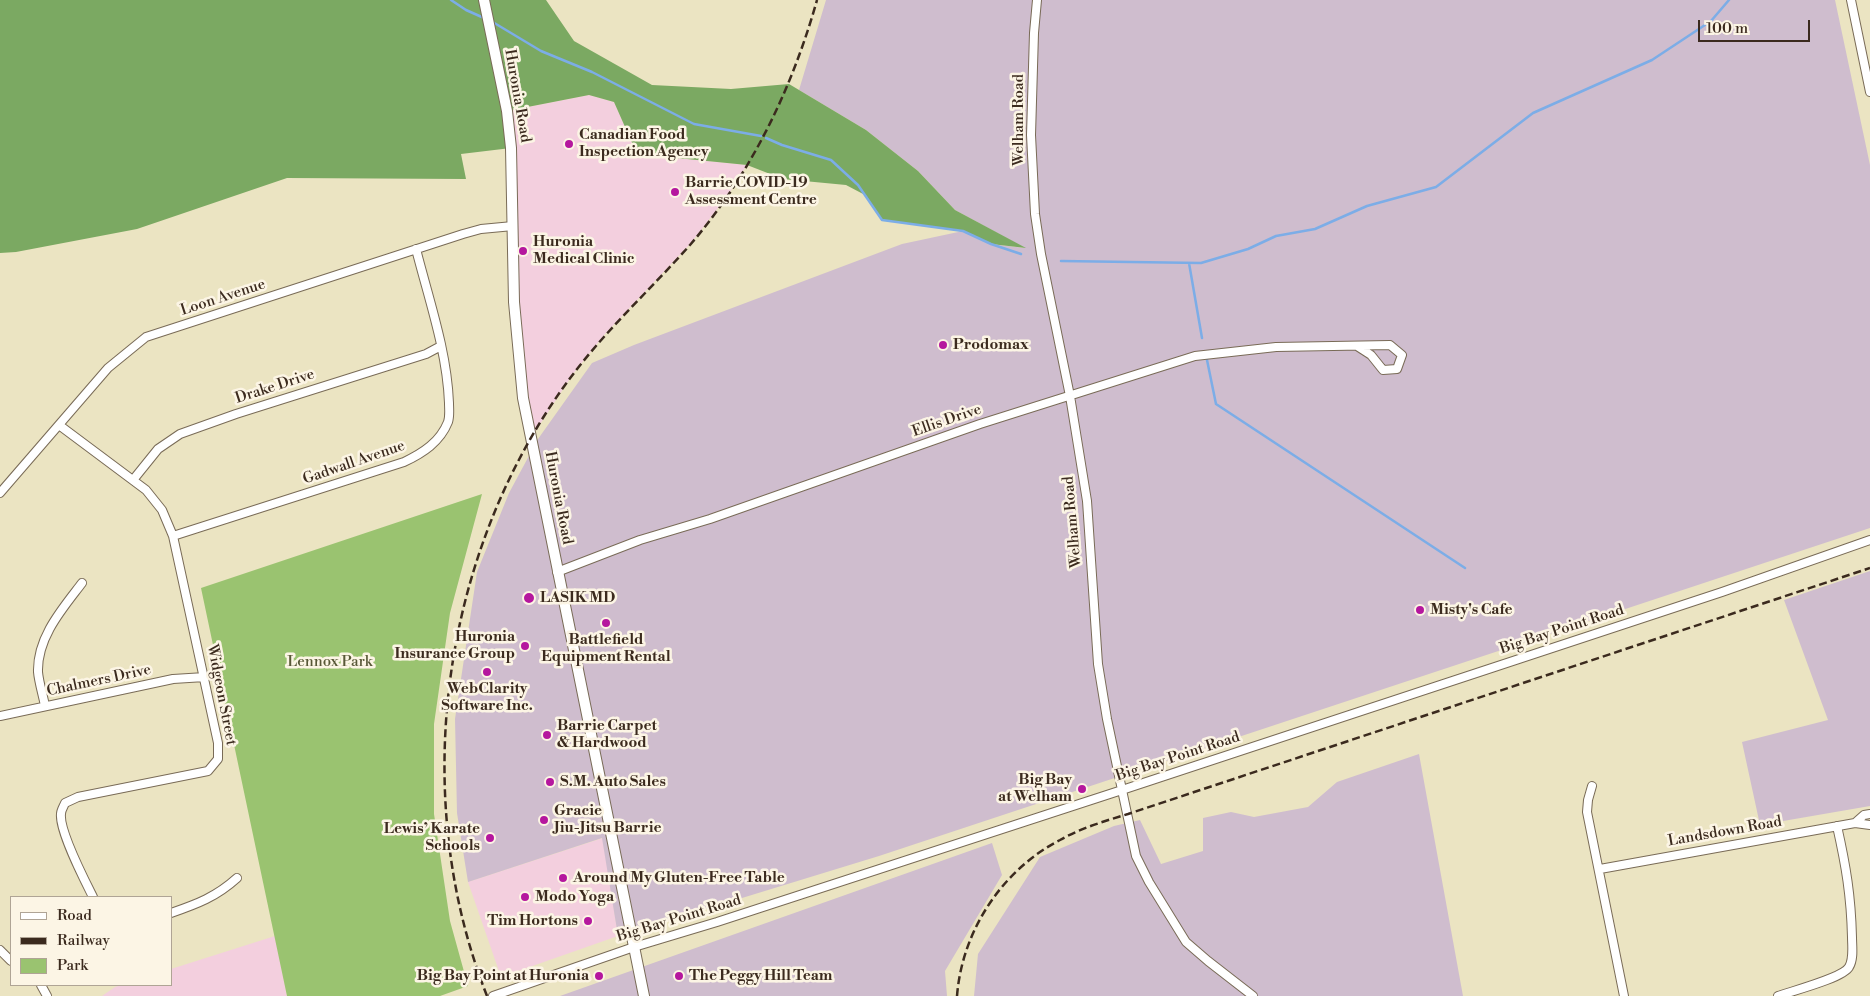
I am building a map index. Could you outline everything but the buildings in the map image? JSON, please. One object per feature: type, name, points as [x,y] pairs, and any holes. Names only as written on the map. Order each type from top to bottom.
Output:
[{"type":"main road","name":"Huronia Road","points":[[484,0],[507,111],[511,148],[514,302],[523,398],[644,996]]},
{"type":"street","name":"Welham Road","points":[[1037,0],[1033,47],[1031,135],[1035,214],[1041,254],[1070,396],[1087,502],[1098,664],[1107,719],[1136,856],[1149,882],[1186,942],[1253,996]]},
{"type":"street","points":[[1851,0],[1870,92]]},
{"type":"street","name":"Loon Avenue","points":[[0,493],[108,368],[146,337],[481,229],[513,226]]},
{"type":"street","name":"Gadwall Avenue","points":[[173,536],[404,462],[423,453],[439,438],[449,420],[448,379],[416,250]]},
{"type":"street","name":"Ellis Drive","points":[[557,572],[640,540],[710,518],[980,424],[1195,356],[1276,347],[1390,345],[1402,355],[1397,368],[1382,370],[1371,355],[1357,346]]},
{"type":"street","name":"Drake Drive","points":[[132,480],[158,449],[180,434],[236,414],[426,354],[441,346]]},
{"type":"street","name":"Widgeon Street","points":[[60,425],[146,490],[162,510],[173,536],[218,743],[218,759],[208,771],[78,797],[65,803],[61,814],[64,831],[79,870],[93,896]]},
{"type":"street","name":"Big Bay Point Road","points":[[493,996],[634,947],[1122,790],[1722,592],[1870,540]]},
{"type":"street","points":[[45,706],[38,671],[43,645],[56,616],[82,582]]},
{"type":"street","name":"Chalmers Drive","points":[[0,716],[173,679],[205,677]]},
{"type":"street","points":[[1592,786],[1588,800],[1588,812],[1624,996]]},
{"type":"street","name":"Landsdown Road","points":[[1855,823],[1864,815],[1870,814]]},
{"type":"street","name":"Landsdown Road","points":[[1600,869],[1855,823],[1870,825]]},
{"type":"street","points":[[1778,996],[1839,975],[1849,968],[1852,956],[1851,902],[1837,826]]},
{"type":"street","points":[[172,913],[221,892],[237,878]]},
{"type":"street","points":[[0,950],[10,960]]},
{"type":"shaded area","points":[[826,0],[1835,0],[1870,165],[1870,528],[879,856],[618,936],[602,838],[468,882],[457,813],[455,719],[477,572],[509,493],[538,439],[592,363],[634,345],[902,244],[963,231],[991,244],[1025,248],[955,210],[918,171],[866,130],[799,90]]},
{"type":"shaded area","points":[[589,95],[614,102],[637,154],[747,165],[728,195],[691,243],[605,334],[573,374],[531,438],[523,398],[507,111]]},
{"type":"shaded area","points":[[1870,571],[1870,806],[1760,825],[1742,742],[1828,720],[1784,600]]},
{"type":"shaded area","points":[[1419,754],[1463,996],[974,996],[978,954],[1040,857],[1114,826],[1140,820],[1161,864],[1203,851],[1203,818],[1231,812],[1254,817],[1308,807],[1337,782]]},
{"type":"shaded area","points":[[603,838],[618,936],[501,977],[468,882]]},
{"type":"shaded area","points":[[992,843],[1002,875],[945,971],[947,996],[560,996]]},
{"type":"shaded area","points":[[275,936],[287,996],[102,996],[118,986],[172,986],[172,969]]},
{"type":"green space","points":[[0,0],[546,0],[574,41],[652,85],[731,89],[789,84],[866,130],[918,171],[955,210],[1026,248],[991,244],[963,231],[882,220],[865,195],[846,185],[783,179],[747,165],[637,154],[614,102],[589,95],[507,111],[511,148],[461,154],[466,179],[287,178],[137,229],[16,252],[0,253]]},
{"type":"green space","name":"Lennox Park","points":[[482,494],[450,613],[434,724],[434,814],[450,921],[468,986],[440,996],[287,996],[201,588]]},
{"type":"waterway","points":[[451,0],[466,10],[484,18]]},
{"type":"waterway","points":[[1061,261],[1201,263],[1248,249],[1276,236],[1315,229],[1367,206],[1436,187],[1533,113],[1652,60],[1711,21],[1729,0]]},
{"type":"waterway","points":[[491,21],[541,51],[592,72],[694,124],[761,136]]},
{"type":"waterway","points":[[766,138],[782,145],[831,160],[858,185],[882,220],[963,231],[991,244],[1021,254]]},
{"type":"waterway","points":[[1189,263],[1202,338]]},
{"type":"waterway","points":[[1207,360],[1216,404],[1465,568]]},
{"type":"railway","points":[[487,996],[462,918],[448,837],[445,755],[451,673],[467,593],[493,515],[529,441],[587,356],[690,245],[732,189],[750,160],[782,98],[807,33],[817,0]]},
{"type":"railway","points":[[957,996],[960,972],[976,926],[1003,885],[1039,853],[1076,832],[1870,568]]},
{"type":"place","name":"Canadian Food Inspection Agency","points":[[569,144]]},
{"type":"place","name":"Barrie COVID-19 Assessment Centre","points":[[675,192]]},
{"type":"place","name":"Huronia Medical Clinic","points":[[523,251]]},
{"type":"place","name":"Prodomax","points":[[943,345]]},
{"type":"place","name":"LASIK MD","points":[[529,598]]},
{"type":"place","name":"Misty's Cafe","points":[[1420,610]]},
{"type":"place","name":"Battlefield Equipment Rental","points":[[606,623]]},
{"type":"place","name":"Huronia Insurance Group","points":[[525,646]]},
{"type":"place","name":"WebClarity Software Inc.","points":[[487,672]]},
{"type":"place","name":"Barrie Carpet & Hardwood","points":[[547,735]]},
{"type":"place","name":"S.M. Auto Sales","points":[[550,782]]},
{"type":"place","name":"Big Bay at Welham","points":[[1082,789]]},
{"type":"place","name":"Gracie Jiu-Jitsu Barrie","points":[[544,820]]},
{"type":"place","name":"Lewis’ Karate Schools","points":[[490,838]]},
{"type":"place","name":"Around My Gluten-Free Table","points":[[563,878]]},
{"type":"place","name":"Modo Yoga","points":[[525,897]]},
{"type":"place","name":"Tim Hortons","points":[[588,921]]},
{"type":"place","name":"Big Bay Point at Huronia","points":[[599,976]]},
{"type":"place","name":"The Peggy Hill Team","points":[[679,976]]}]
